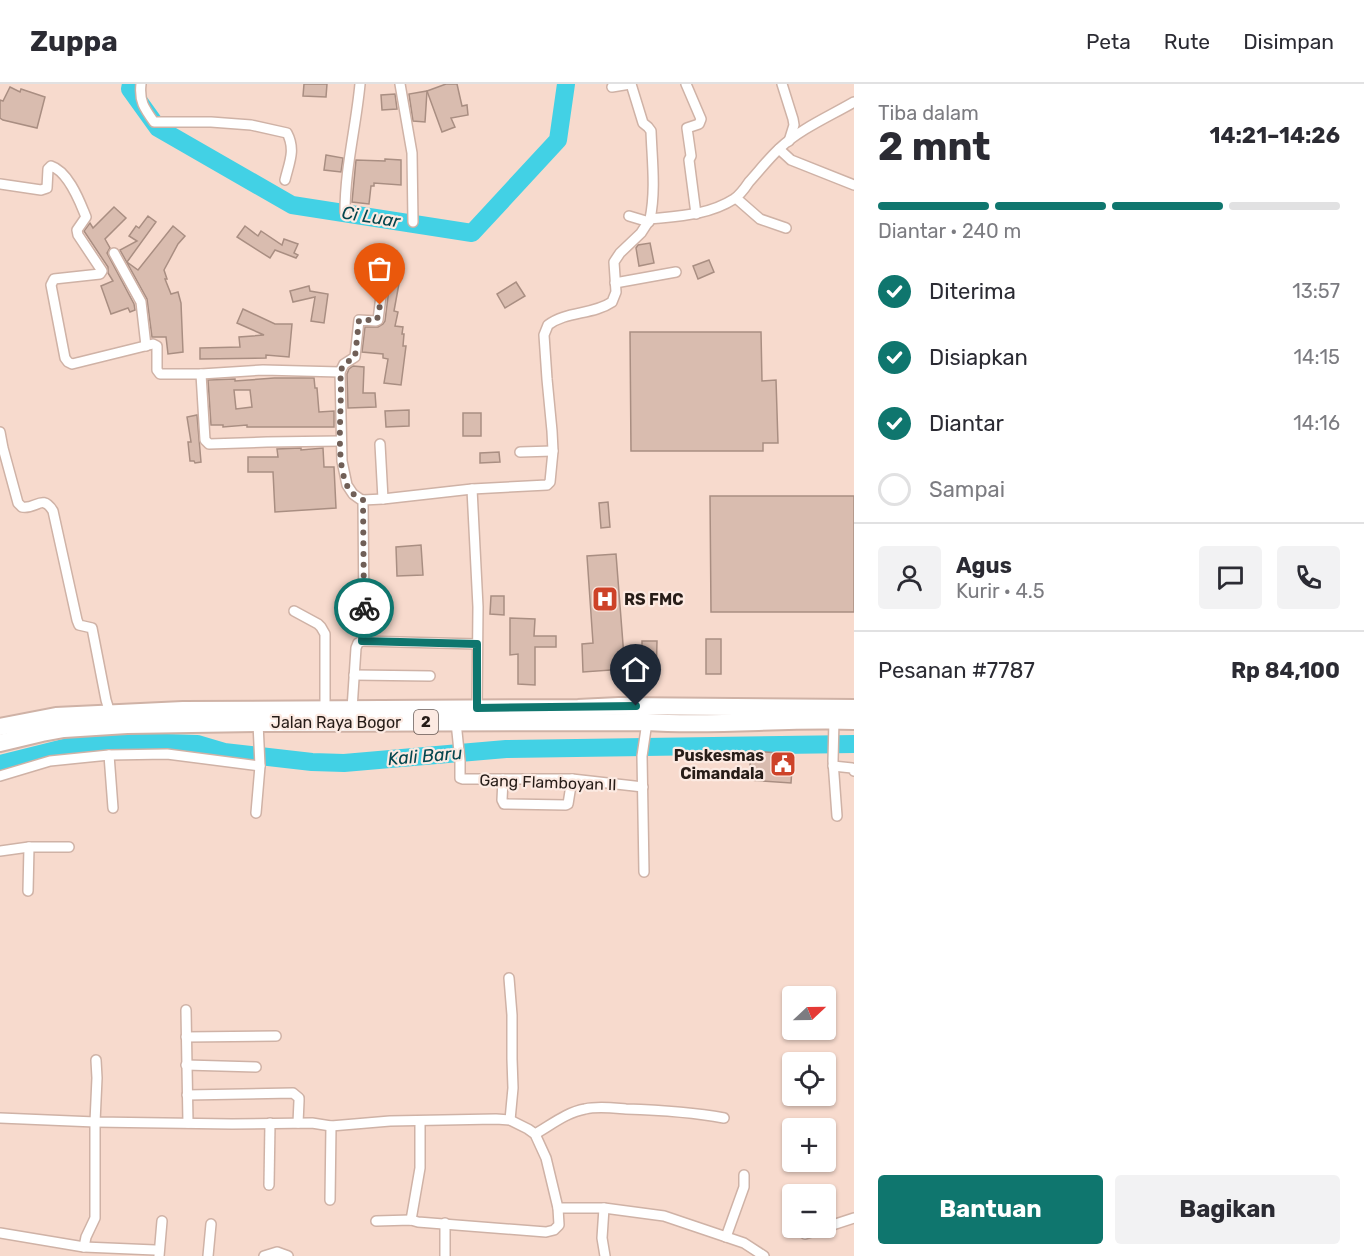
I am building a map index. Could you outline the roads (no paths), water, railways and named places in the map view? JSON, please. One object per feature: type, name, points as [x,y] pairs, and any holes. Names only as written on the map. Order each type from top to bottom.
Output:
[{"type":"highway","name":"Jalan Raya Bogor","points":[[0,728],[56,716],[183,710],[619,706],[854,708]]},
{"type":"highway","name":"Jalan Raya Bogor","points":[[0,743],[64,729],[126,725],[456,728],[646,726],[674,723],[833,727],[854,721]]},
{"type":"street","points":[[141,84],[140,97],[154,122],[251,125],[287,133],[292,156],[285,180]]},
{"type":"street","points":[[345,212],[345,186],[360,84]]},
{"type":"street","points":[[400,84],[412,153],[413,222]]},
{"type":"street","points":[[382,288],[378,320],[359,320],[355,357],[344,364],[340,372],[342,461],[347,485],[353,494],[363,500],[472,489],[547,485],[550,482],[553,451],[544,335],[546,328],[557,319],[607,306],[612,302],[615,297],[614,262],[620,253],[641,234],[650,220],[654,200],[651,131],[643,123],[631,84],[612,87]]},
{"type":"street","points":[[686,84],[701,119],[699,124],[687,128],[696,214]]},
{"type":"street","points":[[782,84],[794,125],[789,141]]},
{"type":"street","points":[[628,216],[650,220],[696,214],[736,198],[779,149],[818,122],[854,102]]},
{"type":"street","points":[[779,149],[791,160],[854,185]]},
{"type":"street","points":[[0,184],[41,190],[47,188],[48,169],[51,166],[62,171],[84,212],[86,218],[77,230],[78,235],[102,272],[54,279],[51,285],[65,358],[68,362],[72,364],[153,344],[157,346],[160,374],[263,370],[340,372]]},
{"type":"street","points":[[736,198],[760,219],[786,228]]},
{"type":"street","points":[[114,253],[141,302],[146,346]]},
{"type":"street","points":[[615,283],[676,273]]},
{"type":"street","points":[[201,374],[205,440],[209,444],[340,441]]},
{"type":"street","points":[[0,432],[18,503],[22,507],[29,508],[43,502],[53,511],[76,616],[79,625],[92,628],[110,713]]},
{"type":"street","points":[[380,444],[383,499]]},
{"type":"street","points":[[520,452],[553,451]]},
{"type":"street","points":[[472,489],[478,607],[477,708]]},
{"type":"street","points":[[362,641],[364,620],[363,500]]},
{"type":"street","points":[[294,611],[318,624],[325,634],[325,709]]},
{"type":"street","points":[[352,709],[357,645],[362,641],[477,644]]},
{"type":"street","points":[[354,675],[430,676]]},
{"type":"street","points":[[644,872],[642,756],[646,726]]},
{"type":"street","points":[[833,727],[837,816]]},
{"type":"street","points":[[256,813],[260,763],[258,728]]},
{"type":"street","name":"Gang Flamboyan II","points":[[456,728],[461,779],[572,779],[643,787]]},
{"type":"street","points":[[0,776],[50,761],[109,755],[167,754],[260,763]]},
{"type":"street","points":[[109,755],[113,808]]},
{"type":"street","points":[[833,762],[852,768],[854,771]]},
{"type":"street","points":[[503,779],[502,800],[504,804],[566,805],[572,779]]},
{"type":"street","points":[[28,891],[29,847]]},
{"type":"street","points":[[0,851],[29,847],[69,848]]},
{"type":"street","points":[[509,978],[513,1088],[510,1120]]},
{"type":"street","points":[[186,1010],[188,1123]]},
{"type":"street","points":[[186,1037],[276,1035]]},
{"type":"street","points":[[84,1247],[95,1218],[96,1060]]},
{"type":"street","points":[[186,1065],[256,1067]]},
{"type":"street","points":[[188,1095],[293,1093],[300,1101],[298,1123]]},
{"type":"street","points":[[535,1134],[568,1114],[585,1108],[670,1111],[724,1118]]},
{"type":"street","points":[[0,1118],[94,1122],[312,1123],[331,1126],[420,1120],[510,1120],[535,1134],[546,1158],[558,1208],[559,1225],[554,1230],[546,1232],[411,1220],[376,1221]]},
{"type":"street","points":[[411,1220],[420,1168],[420,1120]]},
{"type":"street","points":[[269,1185],[270,1123]]},
{"type":"street","points":[[330,1200],[331,1126]]},
{"type":"street","points":[[726,1237],[744,1187],[744,1175]]},
{"type":"street","points":[[558,1208],[604,1208],[664,1216],[744,1243],[764,1256]]},
{"type":"street","points":[[604,1208],[604,1256]]},
{"type":"street","points":[[836,1224],[854,1218]]},
{"type":"street","points":[[0,1233],[84,1247],[157,1253],[162,1221]]},
{"type":"street","points":[[445,1256],[446,1223]]},
{"type":"street","points":[[208,1256],[211,1224]]},
{"type":"street","points":[[264,1256],[277,1252],[288,1256]]},
{"type":"waterway","name":"Ci Luar","points":[[131,84],[130,89],[158,128],[292,205],[472,233],[558,140],[566,84]]},
{"type":"waterway","name":"Kali Baru","points":[[0,764],[68,747],[136,742],[197,744],[224,752],[312,762],[344,763],[506,749],[854,744]]},
{"type":"place","name":"RS FMC","points":[[605,599]]},
{"type":"place","name":"Puskesmas Cimandala","points":[[783,764]]}]
